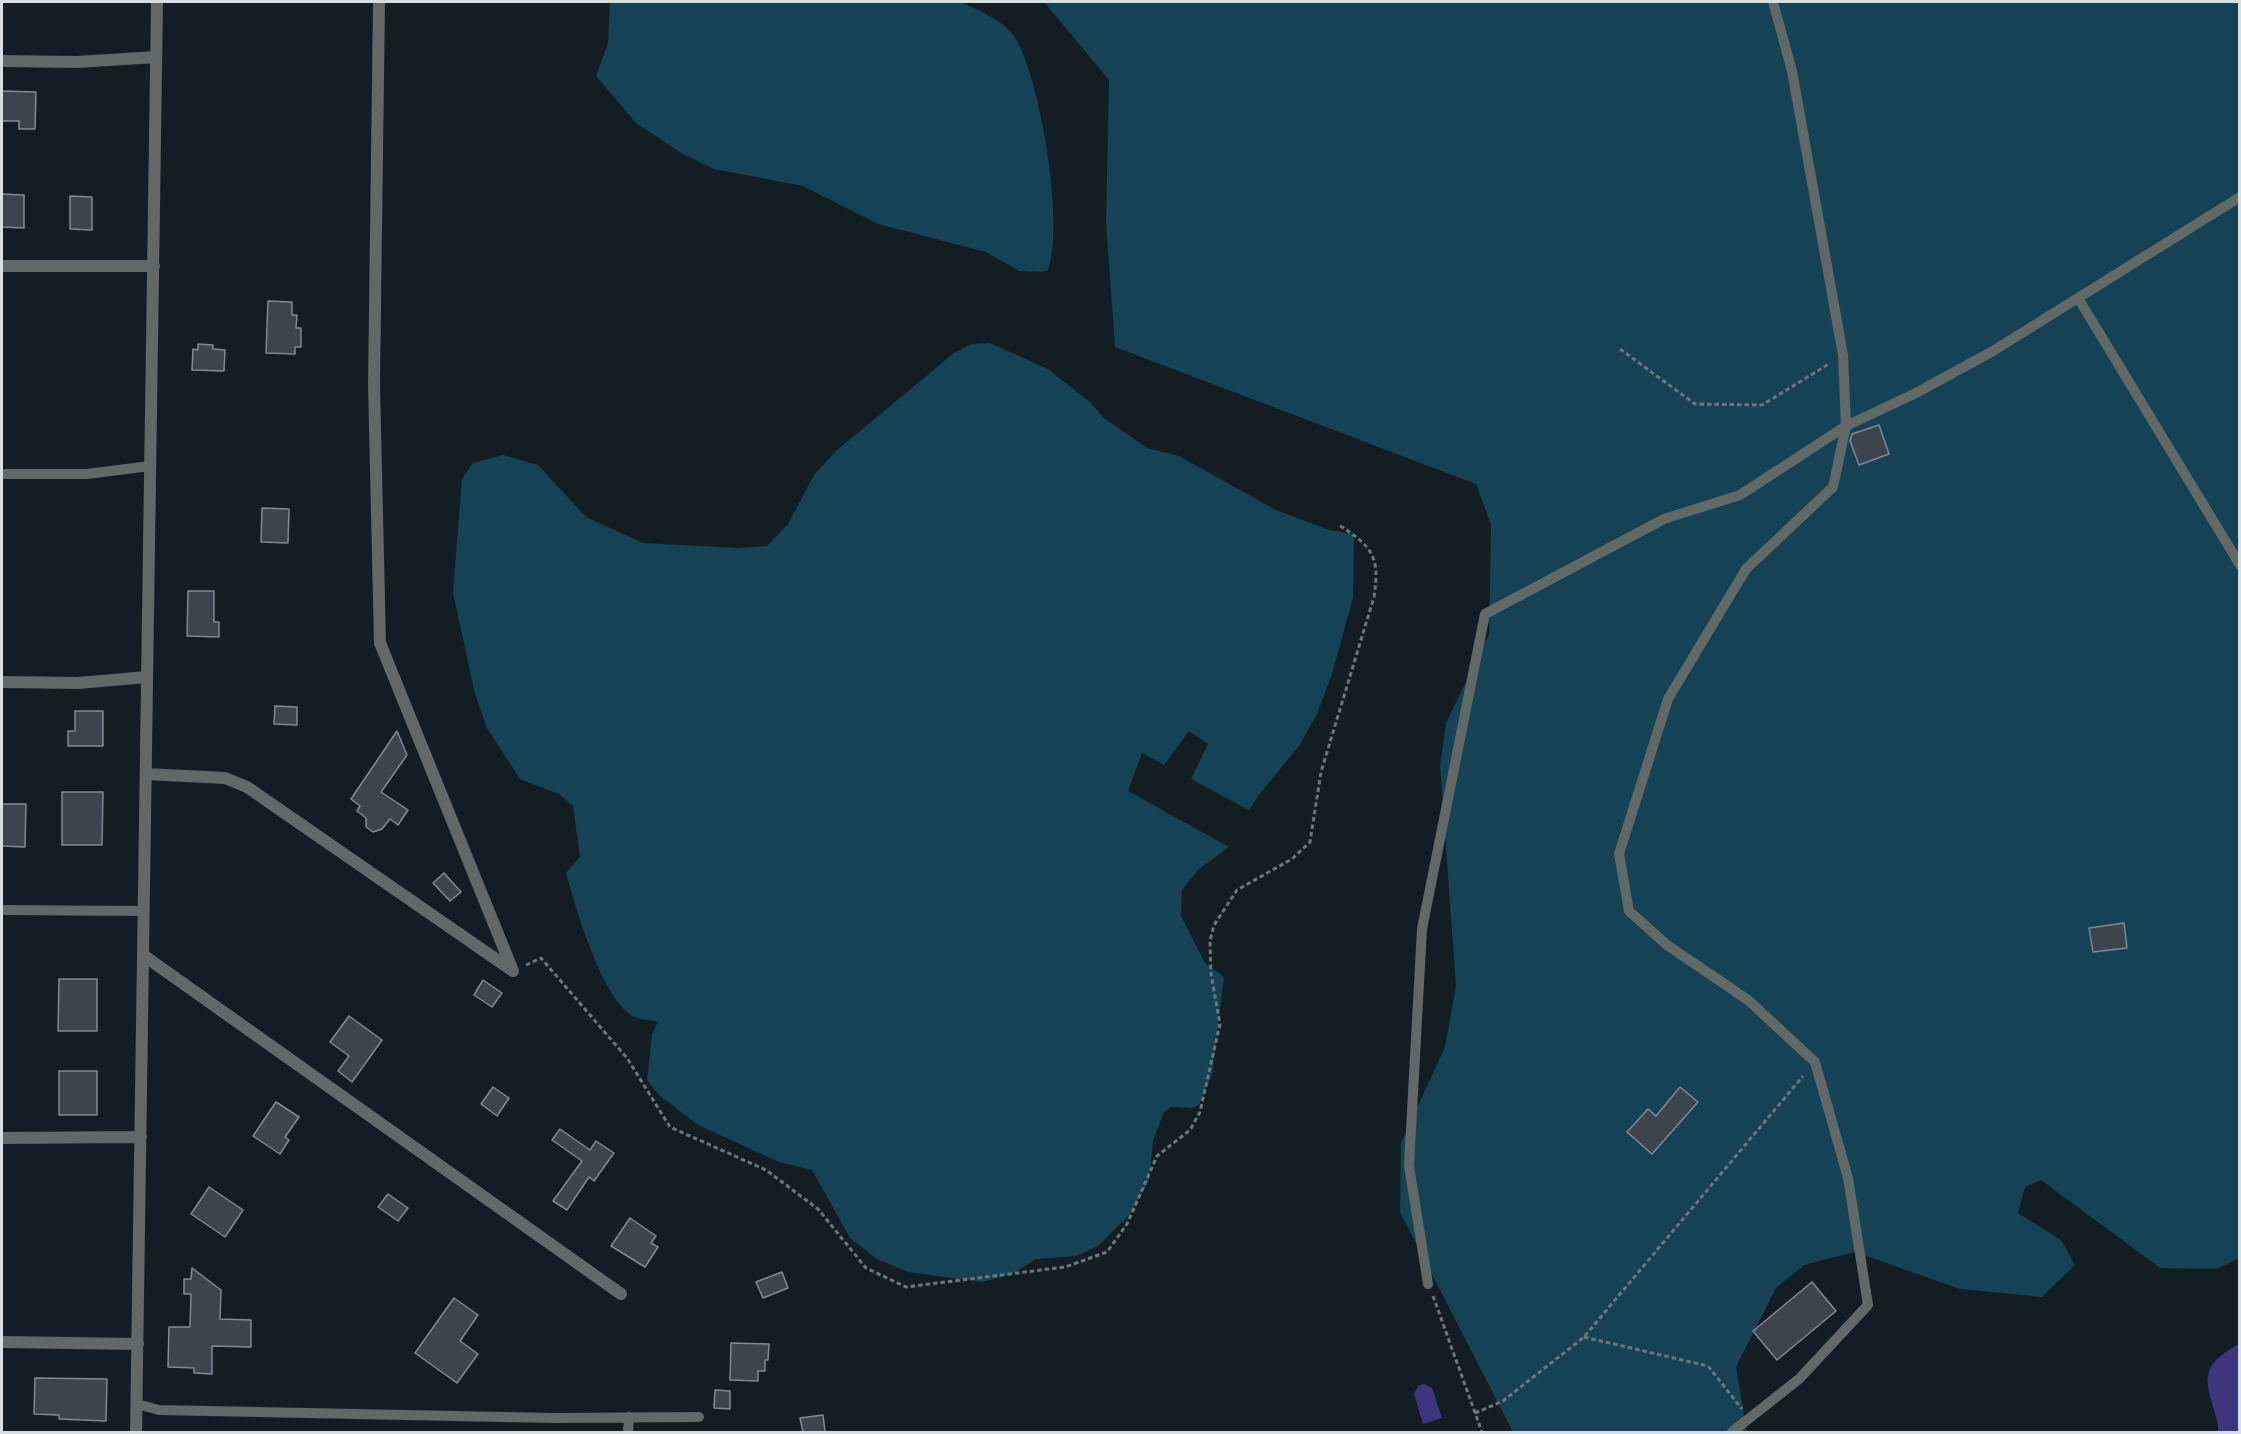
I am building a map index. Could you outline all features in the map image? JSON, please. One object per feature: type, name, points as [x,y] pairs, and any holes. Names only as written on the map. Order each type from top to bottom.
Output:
[{"type":"street","points":[[136,1432],[157,2]]},
{"type":"street","points":[[379,2],[374,384],[380,643],[513,971]]},
{"type":"street","points":[[2,61],[77,62],[156,57]]},
{"type":"street","points":[[2,266],[154,266]]},
{"type":"street","points":[[2,682],[78,683],[147,677]]},
{"type":"street","points":[[146,774],[225,778],[247,787],[513,971]]},
{"type":"street","points":[[143,956],[621,1294]]},
{"type":"street","points":[[2,1138],[141,1137]]},
{"type":"street","points":[[2,1342],[138,1344]]},
{"type":"lane","points":[[1732,1432],[1799,1379],[1868,1305],[1848,1178],[1815,1062],[1748,1000],[1667,945],[1629,911],[1618,854],[1668,699],[1746,569],[1833,488],[1846,426],[1843,355],[1792,71],[1773,2]]},
{"type":"lane","points":[[1428,1284],[1409,1166],[1422,929],[1485,614],[1664,519],[1740,495],[1846,426],[1916,393],[1994,351],[2240,197]]},
{"type":"lane","points":[[2078,298],[2240,565]]},
{"type":"lane","points":[[2,474],[87,474],[150,466]]},
{"type":"lane","points":[[2,910],[144,910]]},
{"type":"lane","points":[[137,1404],[159,1410],[629,1418],[699,1417]]},
{"type":"lane","points":[[628,1432],[629,1418]]},
{"type":"path","points":[[1620,349],[1695,404],[1762,405],[1843,355]]},
{"type":"path","points":[[513,971],[541,958],[627,1058],[670,1127],[766,1170],[818,1209],[866,1268],[906,1287],[1065,1267],[1107,1252],[1127,1224],[1157,1156],[1190,1130],[1200,1112],[1220,1024],[1211,974],[1210,941],[1214,926],[1237,890],[1292,859],[1310,842],[1322,772],[1374,597],[1378,573],[1373,553],[1363,540],[1340,525]]},
{"type":"path","points":[[1474,1413],[1503,1401],[1584,1338],[1815,1062]]},
{"type":"path","points":[[1428,1284],[1482,1432]]},
{"type":"path","points":[[1584,1338],[1708,1366],[1750,1418]]},
{"type":"shaded area","points":[[610,2],[960,2],[997,20],[1014,36],[1024,55],[1041,116],[1052,187],[1054,220],[1048,270],[1019,271],[986,252],[878,224],[803,186],[714,169],[681,153],[636,123],[596,76],[608,43]]},
{"type":"shaded area","points":[[1044,2],[2239,2],[2239,1258],[2217,1269],[2160,1268],[2041,1180],[2025,1187],[2018,1213],[2061,1240],[2075,1265],[2042,1297],[1960,1289],[1855,1252],[1804,1265],[1776,1288],[1736,1367],[1747,1432],[1513,1432],[1400,1212],[1401,1143],[1445,1047],[1456,986],[1440,766],[1446,723],[1489,634],[1491,525],[1476,484],[1115,347],[1106,223],[1109,80]]},
{"type":"shaded area","points":[[990,343],[1048,369],[1090,402],[1104,418],[1147,448],[1179,456],[1276,510],[1329,530],[1354,534],[1353,598],[1332,674],[1317,714],[1299,746],[1249,810],[1191,779],[1208,744],[1189,731],[1164,765],[1142,753],[1128,791],[1229,847],[1198,870],[1182,890],[1181,916],[1205,963],[1224,977],[1212,1075],[1199,1105],[1192,1108],[1171,1107],[1164,1112],[1153,1141],[1149,1180],[1131,1213],[1098,1246],[1077,1256],[1036,1259],[1012,1274],[982,1282],[908,1272],[877,1259],[850,1238],[812,1170],[779,1162],[698,1125],[659,1095],[647,1080],[652,1034],[658,1022],[637,1018],[623,1008],[601,974],[592,952],[566,873],[580,857],[573,806],[559,794],[520,779],[487,728],[475,694],[453,593],[462,479],[473,463],[503,455],[538,465],[586,517],[643,543],[738,548],[767,546],[788,524],[814,475],[836,451],[954,353],[971,344]]},
{"type":"shaded area","points":[[2239,1344],[2239,1432],[2218,1432],[2208,1377],[2216,1361]]},
{"type":"shaded area","points":[[1424,1384],[1432,1388],[1442,1418],[1423,1424],[1414,1394],[1418,1386]]},
{"type":"building","points":[[2,91],[36,92],[35,129],[19,129],[19,121],[2,121]]},
{"type":"building","points":[[2,194],[24,195],[24,228],[2,227]]},
{"type":"building","points":[[70,196],[92,197],[92,230],[70,229]]},
{"type":"building","points":[[268,301],[292,302],[292,315],[297,315],[296,328],[301,328],[301,347],[295,347],[295,354],[266,353]]},
{"type":"building","points":[[198,344],[213,345],[213,349],[225,350],[224,371],[192,370],[193,349],[198,350]]},
{"type":"building","points":[[1879,425],[1889,454],[1859,465],[1850,441],[1852,434]]},
{"type":"building","points":[[262,508],[289,509],[288,543],[261,542]]},
{"type":"building","points":[[188,591],[214,591],[214,622],[219,622],[219,637],[187,636]]},
{"type":"building","points":[[275,706],[297,707],[297,725],[274,724]]},
{"type":"building","points":[[75,711],[103,711],[103,746],[68,746],[68,731],[75,731]]},
{"type":"building","points":[[397,731],[407,755],[381,792],[408,810],[398,825],[390,819],[382,829],[373,832],[366,827],[366,818],[357,811],[360,806],[351,799]]},
{"type":"building","points":[[62,792],[103,792],[102,845],[62,845]]},
{"type":"building","points":[[2,804],[26,804],[25,847],[2,846]]},
{"type":"building","points":[[444,873],[461,892],[450,901],[433,883]]},
{"type":"building","points":[[2124,923],[2127,948],[2093,952],[2089,928]]},
{"type":"building","points":[[59,979],[97,979],[97,1031],[58,1031]]},
{"type":"building","points":[[483,980],[502,993],[492,1007],[474,995]]},
{"type":"building","points":[[349,1016],[382,1040],[352,1082],[338,1071],[349,1056],[330,1042]]},
{"type":"building","points":[[59,1071],[97,1071],[97,1115],[59,1115]]},
{"type":"building","points":[[493,1087],[509,1098],[497,1116],[481,1104]]},
{"type":"building","points":[[1680,1087],[1698,1102],[1652,1154],[1627,1132],[1648,1109],[1656,1116]]},
{"type":"building","points":[[276,1102],[299,1117],[285,1137],[289,1140],[280,1154],[253,1136]]},
{"type":"building","points":[[560,1129],[590,1150],[596,1141],[614,1153],[594,1181],[589,1177],[567,1210],[553,1201],[582,1161],[552,1140]]},
{"type":"building","points":[[209,1187],[243,1210],[225,1237],[191,1214]]},
{"type":"building","points":[[388,1194],[408,1208],[398,1221],[378,1207]]},
{"type":"building","points":[[630,1218],[656,1236],[651,1243],[658,1247],[645,1267],[611,1246]]},
{"type":"building","points":[[192,1268],[221,1290],[220,1319],[251,1320],[251,1347],[212,1346],[212,1374],[194,1373],[194,1368],[168,1367],[169,1327],[190,1327],[191,1294],[184,1294],[184,1279],[191,1279]]},
{"type":"building","points":[[782,1272],[788,1288],[763,1298],[756,1282]]},
{"type":"building","points":[[1812,1282],[1836,1311],[1777,1360],[1753,1331]]},
{"type":"building","points":[[454,1298],[478,1315],[460,1341],[478,1354],[457,1383],[415,1353]]},
{"type":"building","points":[[731,1343],[769,1344],[765,1371],[758,1371],[758,1381],[730,1380]]},
{"type":"building","points":[[35,1378],[107,1379],[106,1421],[59,1419],[59,1415],[34,1414]]},
{"type":"building","points":[[715,1390],[730,1391],[730,1409],[714,1408]]},
{"type":"building","points":[[823,1415],[825,1432],[803,1432],[800,1418]]}]
